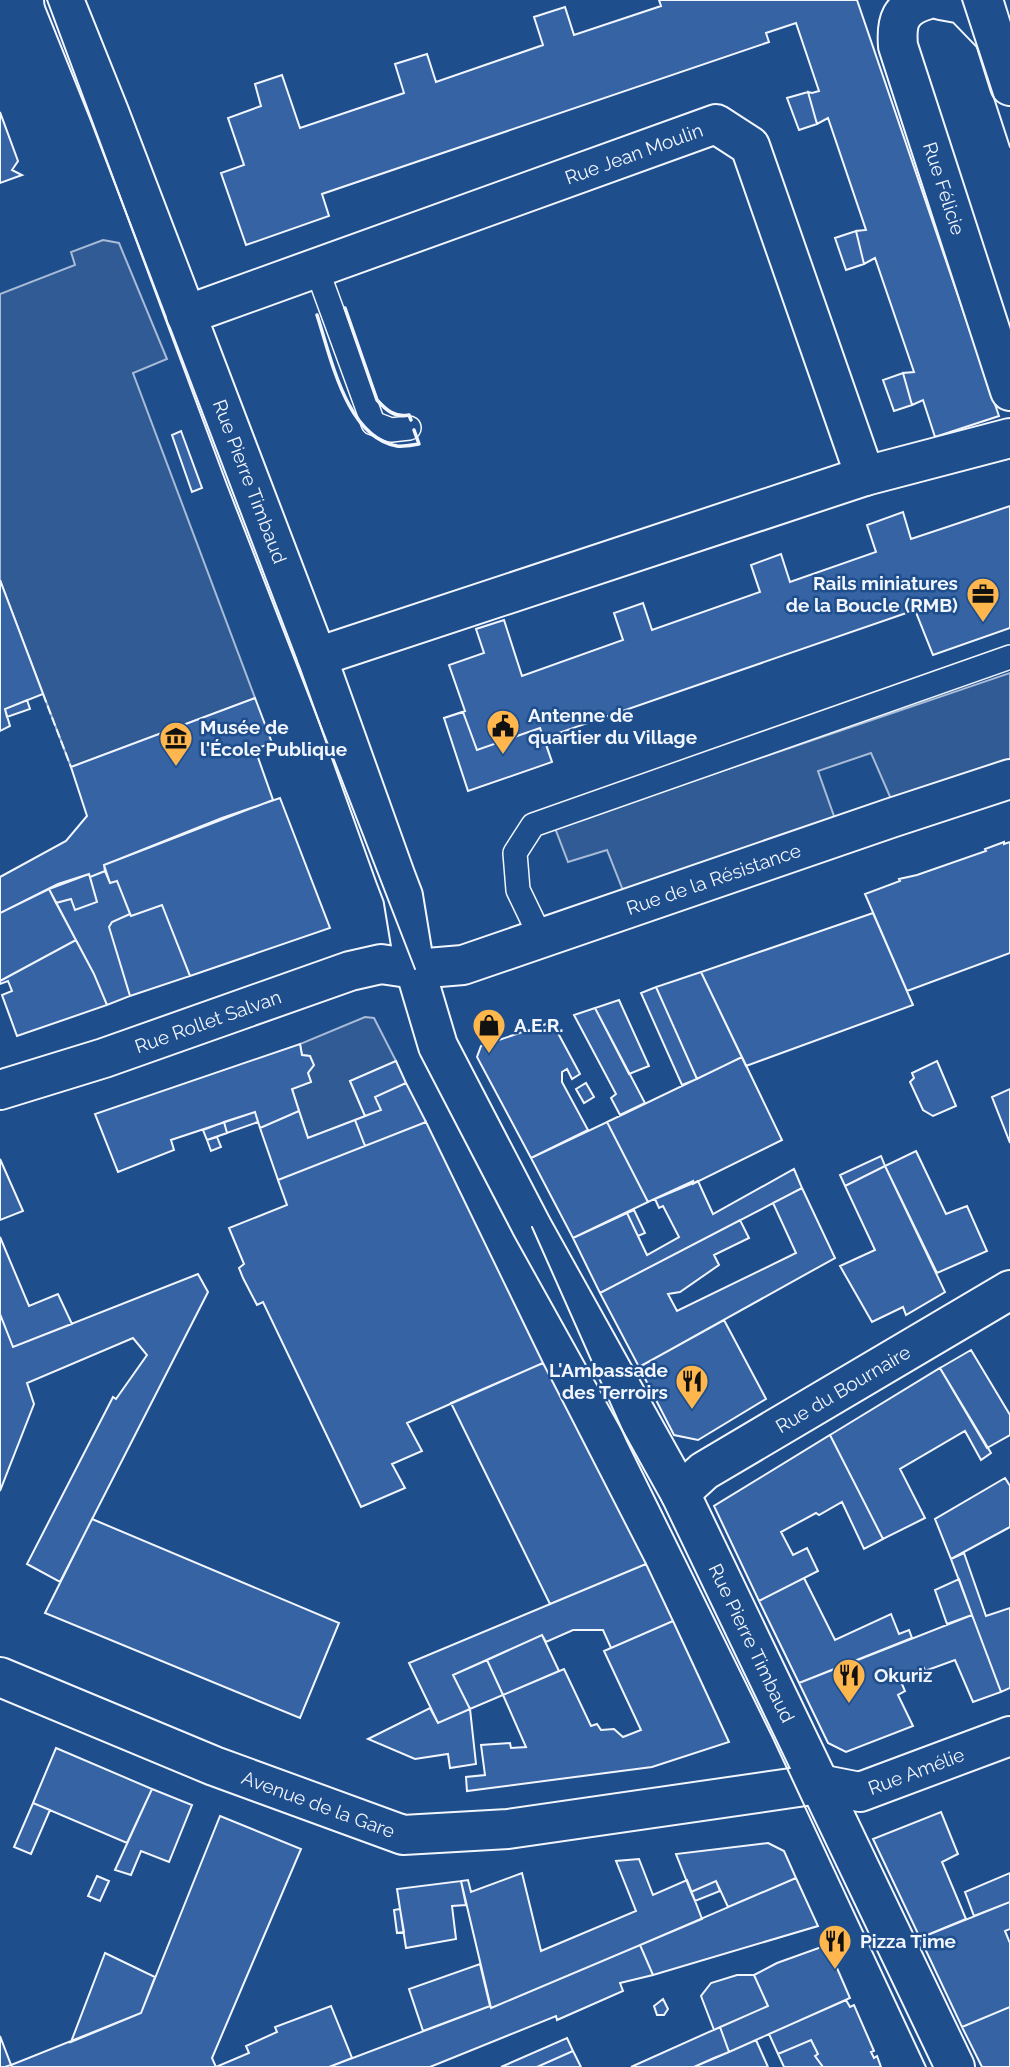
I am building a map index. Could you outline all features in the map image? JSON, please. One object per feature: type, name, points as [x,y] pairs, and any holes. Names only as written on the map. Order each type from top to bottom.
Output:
[{"type":"street","name":"Rue Pierre Timbaud","points":[[64,0],[317,657],[403,896],[415,969],[438,1046],[532,1227],[680,1493],[955,2067]]},
{"type":"street","name":"Rue Félicie","points":[[926,0],[910,5],[896,25],[898,46],[1010,391]]},
{"type":"street","points":[[942,0],[963,4],[988,17],[1010,86]]},
{"type":"street","name":"Rue Jean Moulin","points":[[186,315],[716,124],[750,146],[865,476]]},
{"type":"street","points":[[317,657],[865,476],[1010,438]]},
{"type":"street","name":"Rue de la Résistance","points":[[415,969],[463,965],[542,940],[1010,779]]},
{"type":"street","name":"Rue Rollet Salvan","points":[[0,1090],[104,1058],[351,971],[381,964],[415,969]]},
{"type":"street","name":"Rue du Bournaire","points":[[680,1493],[704,1471],[1010,1290]]},
{"type":"street","name":"Avenue de la Gare","points":[[0,1677],[214,1766],[403,1835],[508,1829],[819,1784]]},
{"type":"street","name":"Rue Amélie","points":[[819,1784],[860,1791],[1010,1736]]},
{"type":"lane","points":[[316,267],[373,423],[391,430],[409,428]]},
{"type":"lane","points":[[542,940],[518,890],[515,853],[533,825],[1010,657]]},
{"type":"shaded area","points":[[103,240],[119,243],[167,359],[133,373],[255,698],[71,767],[0,580],[0,294],[75,265],[71,252]]},
{"type":"shaded area","points":[[1010,673],[1010,760],[891,799],[871,753],[818,771],[835,819],[624,893],[607,850],[568,862],[555,828]]},
{"type":"shaded area","points":[[365,1017],[374,1018],[396,1061],[350,1081],[365,1116],[308,1138],[292,1089],[311,1082],[308,1073],[310,1056],[302,1055],[300,1044]]},
{"type":"building","points":[[659,0],[857,0],[999,416],[935,437],[923,400],[912,405],[903,373],[914,372],[875,258],[864,264],[856,231],[866,230],[828,118],[817,124],[808,92],[819,91],[796,23],[766,33],[769,42],[322,194],[329,216],[246,245],[221,173],[244,165],[228,118],[261,106],[255,84],[282,75],[300,128],[404,93],[395,64],[427,54],[436,82],[543,45],[534,17],[565,7],[574,35],[661,6]]},
{"type":"building","points":[[808,92],[817,124],[799,130],[787,98]]},
{"type":"building","points":[[0,112],[18,161],[12,170],[22,175],[0,183]]},
{"type":"building","points":[[856,231],[864,264],[846,270],[835,238]]},
{"type":"building","points":[[903,373],[912,405],[894,411],[883,380]]},
{"type":"building","points":[[181,431],[202,488],[192,492],[172,435]]},
{"type":"building","points":[[1010,506],[1010,628],[933,655],[915,610],[544,738],[552,762],[468,791],[444,718],[465,711],[449,665],[484,653],[476,629],[504,620],[522,676],[623,640],[614,613],[643,603],[652,630],[760,592],[751,565],[781,554],[790,582],[876,552],[867,525],[903,512],[911,539]]},
{"type":"building","points":[[0,580],[43,694],[5,709],[10,726],[0,731]]},
{"type":"building","points":[[255,698],[272,743],[255,749],[273,800],[104,865],[105,871],[90,877],[89,874],[58,884],[0,913],[0,877],[66,841],[87,816],[71,767]]},
{"type":"building","points":[[27,700],[30,709],[7,717],[5,709]]},
{"type":"building","name":"Antenne de quartier du Village","points":[[463,712],[477,750],[540,728],[552,762],[468,791],[444,718]]},
{"type":"building","points":[[280,798],[330,928],[190,976],[162,905],[131,916],[117,881],[110,883],[104,865]]},
{"type":"building","points":[[1010,842],[1010,953],[907,991],[865,894],[900,881],[899,879],[986,851],[985,849]]},
{"type":"building","points":[[105,871],[110,883],[117,881],[130,914],[112,922],[109,927],[130,996],[107,1005],[94,974],[56,903],[71,899],[75,910],[97,902],[90,877]]},
{"type":"building","points":[[89,874],[97,902],[75,910],[71,899],[56,903],[49,889]]},
{"type":"building","points":[[49,889],[76,940],[0,981],[0,913]]},
{"type":"building","points":[[162,905],[190,976],[130,996],[109,927],[112,922],[130,914],[131,916]]},
{"type":"building","points":[[873,913],[913,1005],[746,1066],[701,972]]},
{"type":"building","points":[[76,940],[107,1005],[17,1036],[2,995],[12,991],[8,981],[0,984],[0,981]]},
{"type":"building","points":[[701,972],[742,1057],[697,1079],[656,987]]},
{"type":"building","points":[[656,987],[697,1079],[682,1085],[641,993]]},
{"type":"building","points":[[619,1000],[649,1066],[629,1074],[595,1008]]},
{"type":"building","points":[[595,1008],[645,1103],[620,1115],[611,1098],[616,1094],[574,1015]]},
{"type":"building","points":[[552,1022],[580,1074],[572,1079],[567,1069],[562,1072],[562,1082],[588,1130],[531,1158],[477,1057],[481,1046]]},
{"type":"building","points":[[300,1044],[302,1055],[310,1056],[314,1065],[308,1073],[311,1082],[292,1089],[299,1111],[260,1128],[255,1112],[171,1140],[174,1150],[118,1172],[95,1114]]},
{"type":"building","points":[[742,1057],[782,1140],[693,1184],[693,1181],[648,1202],[607,1122]]},
{"type":"building","points":[[396,1061],[406,1083],[375,1097],[381,1110],[365,1116],[350,1081]]},
{"type":"building","points":[[937,1061],[956,1106],[933,1116],[923,1110],[910,1082],[914,1078],[912,1073]]},
{"type":"building","points":[[406,1083],[426,1122],[365,1146],[355,1120],[381,1110],[375,1097]]},
{"type":"building","points":[[586,1083],[594,1097],[584,1103],[576,1089]]},
{"type":"building","points":[[1010,1089],[1010,1143],[992,1097]]},
{"type":"building","points":[[299,1111],[308,1138],[355,1120],[365,1146],[278,1180],[260,1128]]},
{"type":"building","points":[[255,1112],[258,1122],[227,1133],[224,1122]]},
{"type":"building","points":[[224,1122],[227,1133],[207,1140],[203,1130]]},
{"type":"building","points":[[426,1122],[543,1363],[407,1423],[422,1451],[392,1464],[405,1488],[361,1507],[263,1302],[257,1305],[243,1278],[239,1268],[244,1264],[229,1228],[287,1205],[278,1180]]},
{"type":"building","points":[[607,1122],[648,1202],[573,1238],[531,1158]]},
{"type":"building","points":[[217,1137],[221,1147],[211,1151],[207,1140]]},
{"type":"building","points":[[916,1151],[946,1214],[967,1206],[987,1251],[937,1273],[885,1166]]},
{"type":"building","points":[[881,1156],[885,1166],[845,1186],[840,1175]]},
{"type":"building","points":[[0,1159],[23,1211],[0,1220]]},
{"type":"building","points":[[885,1166],[945,1292],[906,1315],[903,1307],[872,1322],[840,1266],[875,1250],[845,1186]]},
{"type":"building","points":[[794,1169],[802,1188],[600,1293],[573,1238],[627,1213],[647,1255],[679,1237],[663,1206],[659,1208],[655,1199],[698,1181],[713,1214]]},
{"type":"building","points":[[802,1188],[835,1258],[639,1367],[600,1293],[740,1220],[749,1238],[714,1255],[719,1265],[680,1292],[668,1294],[677,1311],[796,1253],[773,1203]]},
{"type":"building","points":[[634,1210],[645,1233],[638,1236],[627,1213]]},
{"type":"building","points":[[0,1237],[29,1306],[58,1294],[72,1324],[13,1347],[0,1314]]},
{"type":"building","points":[[198,1274],[208,1292],[60,1582],[27,1564],[113,1397],[116,1399],[147,1355],[133,1338],[27,1383],[34,1404],[0,1491],[0,1314],[13,1347]]},
{"type":"building","points":[[724,1320],[766,1399],[698,1440],[674,1435],[639,1367]]},
{"type":"building","points":[[971,1350],[1010,1415],[1010,1435],[987,1448],[940,1368]]},
{"type":"building","points":[[543,1363],[646,1564],[550,1604],[451,1403]]},
{"type":"building","points":[[940,1368],[991,1453],[981,1460],[965,1431],[900,1469],[925,1518],[883,1539],[830,1435]]},
{"type":"building","points":[[830,1435],[883,1539],[864,1549],[842,1502],[819,1515],[816,1513],[781,1532],[793,1555],[807,1548],[818,1571],[759,1601],[714,1506]]},
{"type":"building","points":[[1005,1478],[1010,1486],[1010,1527],[951,1559],[935,1519]]},
{"type":"building","points":[[92,1519],[339,1623],[300,1718],[45,1613]]},
{"type":"building","points":[[964,1553],[986,1616],[1010,1608],[1010,1688],[1001,1692],[951,1559]]},
{"type":"building","points":[[646,1564],[673,1621],[611,1648],[603,1630],[573,1630],[546,1642],[542,1635],[453,1675],[470,1709],[438,1723],[409,1663]]},
{"type":"building","points":[[804,1578],[835,1640],[891,1614],[899,1634],[909,1630],[912,1638],[799,1683],[759,1601]]},
{"type":"building","points":[[959,1579],[972,1615],[947,1624],[935,1590]]},
{"type":"building","points":[[972,1615],[1001,1692],[973,1702],[955,1660],[925,1671],[924,1668],[899,1677],[905,1691],[898,1695],[913,1726],[846,1752],[828,1743],[799,1683]]},
{"type":"building","points":[[673,1621],[729,1742],[652,1767],[467,1791],[466,1777],[485,1775],[481,1745],[510,1743],[511,1748],[526,1747],[503,1695],[564,1669],[591,1726],[597,1724],[601,1730],[614,1729],[623,1737],[641,1730],[604,1651]]},
{"type":"building","points":[[542,1635],[559,1671],[503,1695],[487,1660]]},
{"type":"building","points":[[487,1660],[503,1695],[470,1709],[453,1675]]},
{"type":"building","points":[[430,1708],[438,1723],[470,1709],[476,1764],[450,1768],[448,1754],[415,1759],[368,1739]]},
{"type":"building","points":[[56,1748],[152,1789],[127,1843],[33,1803]]},
{"type":"building","points":[[152,1789],[192,1805],[169,1862],[141,1851],[131,1875],[115,1870]]},
{"type":"building","points":[[33,1803],[50,1810],[31,1854],[14,1847]]},
{"type":"building","points":[[941,1812],[958,1854],[942,1862],[966,1919],[920,1938],[873,1839]]},
{"type":"building","points":[[220,1816],[301,1849],[212,2058],[216,2067],[12,2067],[11,2065],[141,2013]]},
{"type":"building","points":[[768,1843],[784,1851],[796,1878],[728,1907],[716,1881],[691,1892],[676,1854]]},
{"type":"building","points":[[639,1859],[653,1895],[687,1880],[702,1919],[491,2008],[461,1881],[468,1880],[471,1892],[522,1873],[541,1951],[636,1911],[616,1861]]},
{"type":"building","points":[[1010,1873],[1010,1902],[974,1916],[965,1892]]},
{"type":"building","points":[[97,1876],[109,1881],[100,1901],[88,1896]]},
{"type":"building","points":[[796,1878],[818,1926],[653,1975],[640,1945]]},
{"type":"building","points":[[461,1881],[466,1905],[452,1906],[456,1939],[406,1948],[397,1889]]},
{"type":"building","points":[[716,1881],[720,1891],[695,1901],[691,1892]]},
{"type":"building","points":[[1010,1902],[1010,1929],[1005,1931],[1010,1943],[1010,2007],[962,2027],[920,1938]]},
{"type":"building","points":[[400,1909],[404,1932],[397,1933],[394,1910]]},
{"type":"building","points":[[640,1945],[653,1975],[620,1983],[623,1991],[557,2020],[556,2016],[430,2067],[329,2067],[490,2006],[491,2008]]},
{"type":"building","points":[[827,1945],[850,1998],[729,2052],[720,2027],[768,2006],[754,1975],[777,1963]]},
{"type":"building","points":[[105,1953],[155,1977],[141,2013],[71,2042]]},
{"type":"building","points":[[480,1964],[490,2006],[423,2031],[409,1989]]},
{"type":"building","points":[[737,1975],[754,1975],[768,2006],[714,2030],[701,1996],[711,1983]]},
{"type":"building","points":[[663,1999],[668,2009],[664,2015],[657,2015],[654,2006]]},
{"type":"building","points":[[846,2000],[850,2007],[854,2005],[874,2051],[871,2052],[874,2058],[877,2056],[881,2067],[823,2067],[815,2056],[818,2054],[811,2040],[778,2054],[769,2034]]},
{"type":"building","points":[[331,2006],[352,2058],[329,2067],[216,2067],[249,2053],[246,2046],[277,2032],[275,2027]]},
{"type":"building","points":[[1010,2007],[1010,2067],[982,2067],[962,2027]]},
{"type":"building","points":[[720,2027],[729,2052],[694,2067],[631,2067]]},
{"type":"building","points":[[0,2036],[11,2065],[5,2067],[0,2067]]},
{"type":"building","points":[[567,2038],[573,2051],[537,2067],[501,2067]]},
{"type":"building","points":[[756,2040],[768,2067],[694,2067],[729,2052]]},
{"type":"building","points":[[811,2040],[818,2054],[815,2056],[823,2067],[784,2067],[778,2054]]},
{"type":"building","points":[[573,2051],[581,2067],[537,2067]]},
{"type":"tram line","points":[[47,0],[226,482],[415,969]]},
{"type":"tram line","points":[[962,0],[1010,147]]},
{"type":"tram line","points":[[532,1227],[627,1441],[772,1736],[926,2067]]},
{"type":"fence","points":[[43,694],[71,767]]},
{"type":"wall","points":[[345,308],[377,400],[391,412],[409,415],[411,420]]},
{"type":"wall","points":[[317,315],[343,393],[365,428],[379,440],[397,446],[419,444],[414,430]]},
{"type":"place","name":"Rails miniatures de la Boucle (RMB)","points":[[983,624]]},
{"type":"place","name":"Antenne de quartier du Village","points":[[503,756]]},
{"type":"place","name":"Musée de l'École Publique","points":[[176,768]]},
{"type":"place","name":"A.E.R.","points":[[489,1055]]},
{"type":"place","name":"L'Ambassade des Terroirs","points":[[692,1411]]},
{"type":"place","name":"Okuriz","points":[[849,1705]]},
{"type":"place","name":"Pizza Time","points":[[835,1971]]}]
